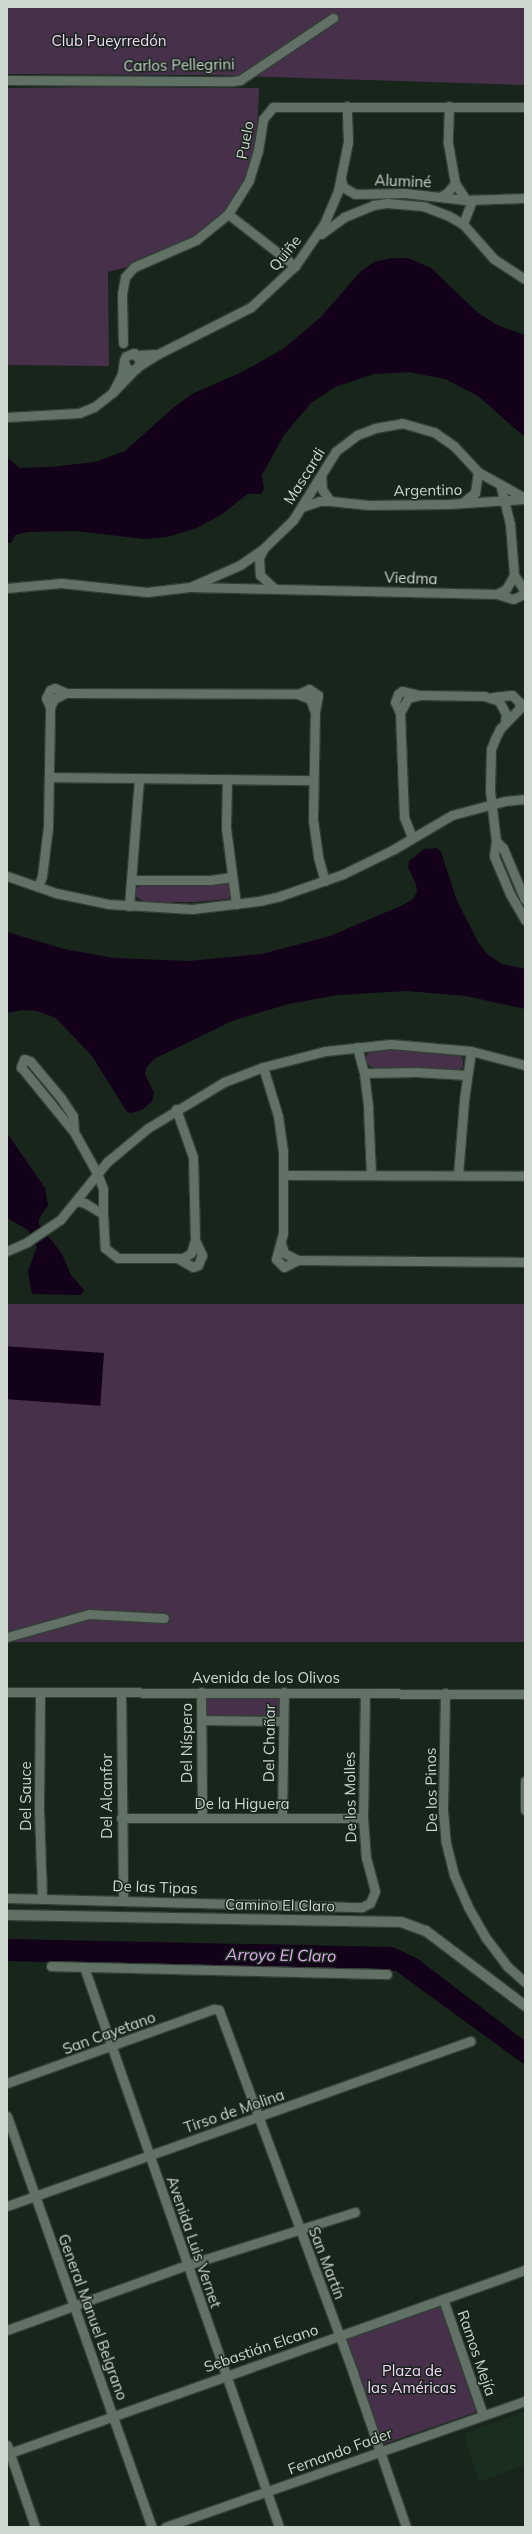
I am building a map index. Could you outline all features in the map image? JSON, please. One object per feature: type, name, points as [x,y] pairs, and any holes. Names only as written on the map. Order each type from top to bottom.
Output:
[{"type":"street","name":"Carlos Pellegrini","points":[[7,80],[240,80],[334,18]]},
{"type":"street","name":"Puelo","points":[[113,392],[122,374],[124,360],[122,284],[128,271],[142,263],[196,240],[228,214],[249,180],[258,150],[263,119],[268,110],[279,106],[525,107]]},
{"type":"street","name":"Quiñe","points":[[7,417],[79,413],[94,408],[113,392],[137,367],[158,354],[251,307],[295,266],[312,243],[333,205],[341,179],[348,142],[347,106]]},
{"type":"street","points":[[450,106],[448,143],[455,183],[469,200],[463,224]]},
{"type":"street","name":"Aluminé","points":[[341,179],[343,187],[355,194],[405,193],[469,200],[525,198]]},
{"type":"street","points":[[440,197],[447,193],[455,183]]},
{"type":"street","points":[[344,217],[335,215],[333,205],[355,194]]},
{"type":"street","points":[[312,243],[344,217],[373,205],[406,204],[435,209],[463,224],[494,259],[525,279]]},
{"type":"street","points":[[228,214],[295,266]]},
{"type":"street","points":[[123,343],[136,354],[140,358],[137,367],[128,369],[124,360],[136,354],[158,354]]},
{"type":"street","name":"Mascardi","points":[[247,561],[281,533],[302,506],[336,451],[357,435],[387,424],[402,423],[423,427],[445,439],[478,472]]},
{"type":"street","points":[[460,504],[475,493],[478,472]]},
{"type":"street","name":"Argentino","points":[[478,472],[525,498]]},
{"type":"street","points":[[321,474],[322,489],[330,501]]},
{"type":"street","points":[[497,594],[506,590],[514,575],[510,524],[503,501],[500,484]]},
{"type":"street","name":"Argentino","points":[[302,506],[319,501],[369,505],[460,504],[525,498]]},
{"type":"street","points":[[7,588],[61,583],[147,592],[190,587],[252,587],[260,581],[263,549]]},
{"type":"street","points":[[190,587],[247,561],[256,562],[260,570],[274,588]]},
{"type":"street","points":[[232,569],[230,580],[234,586]]},
{"type":"street","name":"Viedma","points":[[252,587],[497,594],[513,599],[522,594],[522,583],[514,575]]},
{"type":"street","points":[[412,837],[404,817],[400,712],[395,702],[398,694],[407,690],[420,695],[493,697],[512,695],[520,703],[519,709],[505,722],[491,749],[490,805],[496,841],[494,852],[499,869],[525,920]]},
{"type":"street","points":[[38,887],[45,855],[50,777],[50,707],[54,699],[66,693],[298,694],[310,699],[315,712],[313,780],[315,838],[326,881]]},
{"type":"street","points":[[493,697],[503,707],[505,722]]},
{"type":"street","points":[[50,777],[313,780]]},
{"type":"street","points":[[129,906],[138,778]]},
{"type":"street","points":[[227,779],[226,828],[236,904]]},
{"type":"street","points":[[7,876],[38,887],[78,898],[129,906],[178,909],[236,904],[280,896],[326,881],[368,863],[452,814],[525,799]]},
{"type":"street","points":[[496,841],[504,848],[525,900]]},
{"type":"street","points":[[132,880],[210,880],[232,877]]},
{"type":"street","points":[[7,1251],[27,1242],[60,1220],[97,1173],[133,1139],[176,1109],[224,1082],[263,1067],[313,1053],[357,1047],[407,1044],[471,1051],[525,1065]]},
{"type":"street","points":[[357,1047],[364,1073],[370,1175]]},
{"type":"street","points":[[458,1175],[467,1075],[471,1051]]},
{"type":"street","points":[[74,1132],[73,1116],[61,1098],[30,1061],[24,1059],[21,1064],[23,1070],[74,1132],[97,1173],[103,1189],[104,1243],[113,1256],[178,1259],[191,1253],[195,1240],[193,1157],[176,1109]]},
{"type":"street","points":[[263,1067],[278,1116],[283,1175],[281,1243],[284,1253],[298,1260],[525,1262]]},
{"type":"street","points":[[364,1073],[416,1072],[467,1075]]},
{"type":"street","points":[[283,1175],[525,1176]]},
{"type":"street","points":[[76,1201],[85,1203],[103,1214]]},
{"type":"street","points":[[178,1259],[190,1266],[198,1265],[202,1255],[195,1240]]},
{"type":"street","points":[[7,1637],[89,1614],[164,1618]]},
{"type":"street","name":"Avenida de los Olivos","points":[[7,1692],[525,1694]]},
{"type":"street","name":"Del Sauce","points":[[40,1692],[39,1797],[42,1898]]},
{"type":"street","name":"Del Alcanfor","points":[[121,1692],[122,1900]]},
{"type":"street","name":"Del Níspero","points":[[201,1692],[202,1818]]},
{"type":"street","name":"Del Chañar","points":[[282,1817],[282,1721],[284,1692]]},
{"type":"street","name":"De los Molles","points":[[365,1693],[363,1818],[366,1858],[375,1891],[373,1900]]},
{"type":"street","name":"De los Pinos","points":[[445,1693],[442,1792],[444,1828],[450,1860],[461,1892],[479,1929],[499,1956],[525,1982]]},
{"type":"street","points":[[202,1720],[282,1721]]},
{"type":"street","points":[[525,1781],[525,1810]]},
{"type":"street","name":"De la Higuera","points":[[121,1818],[363,1818]]},
{"type":"street","name":"De las Tipas","points":[[7,1898],[362,1907],[373,1900]]},
{"type":"street","name":"Camino El Claro","points":[[7,1915],[401,1922],[426,1931],[525,2006]]},
{"type":"street","points":[[51,1966],[387,1974]]},
{"type":"street","name":"Avenida Luis Vernet","points":[[84,1967],[110,2048],[280,2527]]},
{"type":"street","name":"San Cayetano","points":[[7,2083],[110,2048],[214,2009],[219,2010]]},
{"type":"street","name":"San Martín","points":[[219,2010],[381,2451],[406,2527]]},
{"type":"street","name":"Tirso de Molina","points":[[7,2206],[259,2118],[470,2041]]},
{"type":"street","name":"General Manuel Belgrano","points":[[7,2116],[152,2527]]},
{"type":"street","points":[[7,2330],[187,2265],[355,2212]]},
{"type":"street","name":"Sebastián Elcano","points":[[8,2451],[113,2416],[525,2270]]},
{"type":"street","name":"Ramos Mejía","points":[[443,2299],[483,2416]]},
{"type":"street","name":"Fernando Fader","points":[[165,2527],[525,2401]]},
{"type":"street","points":[[8,2451],[35,2527]]},
{"type":"shaded area","points":[[525,2411],[525,2465],[479,2482],[464,2434]]},
{"type":"green space","name":"Club Pueyrredón","points":[[7,7],[525,7],[525,85],[210,75],[7,74]]},
{"type":"green space","points":[[7,88],[259,88],[257,139],[252,165],[234,202],[215,222],[196,236],[130,266],[108,272],[109,366],[7,365]]},
{"type":"green space","points":[[227,883],[230,885],[231,895],[228,899],[195,902],[145,902],[135,896],[135,890],[142,884]]},
{"type":"green space","points":[[413,1048],[457,1052],[463,1059],[463,1067],[458,1070],[375,1069],[367,1064],[365,1059],[370,1050]]},
{"type":"green space","points":[[7,1304],[525,1304],[525,1642],[7,1642]]},
{"type":"green space","points":[[201,1692],[284,1692],[284,1720],[201,1720]]},
{"type":"green space","name":"Plaza de las Américas","points":[[440,2304],[477,2412],[382,2445],[345,2337]]},
{"type":"water","points":[[392,258],[408,258],[431,268],[477,312],[497,325],[525,335],[525,437],[478,396],[445,379],[409,372],[374,374],[335,387],[311,403],[284,435],[262,475],[264,489],[261,494],[247,494],[224,513],[197,528],[167,537],[144,539],[76,531],[28,532],[15,535],[11,543],[7,543],[7,457],[19,468],[51,467],[95,462],[125,451],[173,408],[192,394],[242,372],[283,349],[321,317],[360,272],[374,262]]},
{"type":"water","points":[[437,848],[441,852],[457,901],[478,942],[488,955],[502,964],[525,969],[525,1009],[466,996],[407,991],[338,995],[288,1004],[232,1021],[154,1059],[147,1067],[145,1074],[154,1093],[152,1101],[142,1110],[131,1113],[127,1112],[92,1056],[56,1018],[37,1011],[22,1010],[7,1013],[7,932],[64,949],[113,958],[189,961],[262,954],[330,936],[403,905],[413,899],[417,892],[416,884],[408,867],[409,861],[424,849]]},
{"type":"water","points":[[7,1133],[45,1188],[48,1205],[39,1219],[39,1224],[62,1254],[71,1275],[84,1290],[81,1295],[32,1294],[28,1271],[37,1247],[28,1230],[7,1218]]},
{"type":"water","points":[[7,1346],[104,1353],[100,1406],[7,1399]]},
{"type":"water","name":"Arroyo El Claro","points":[[7,1939],[393,1947],[418,1959],[525,2041],[525,2065],[396,1971],[7,1961]]}]
